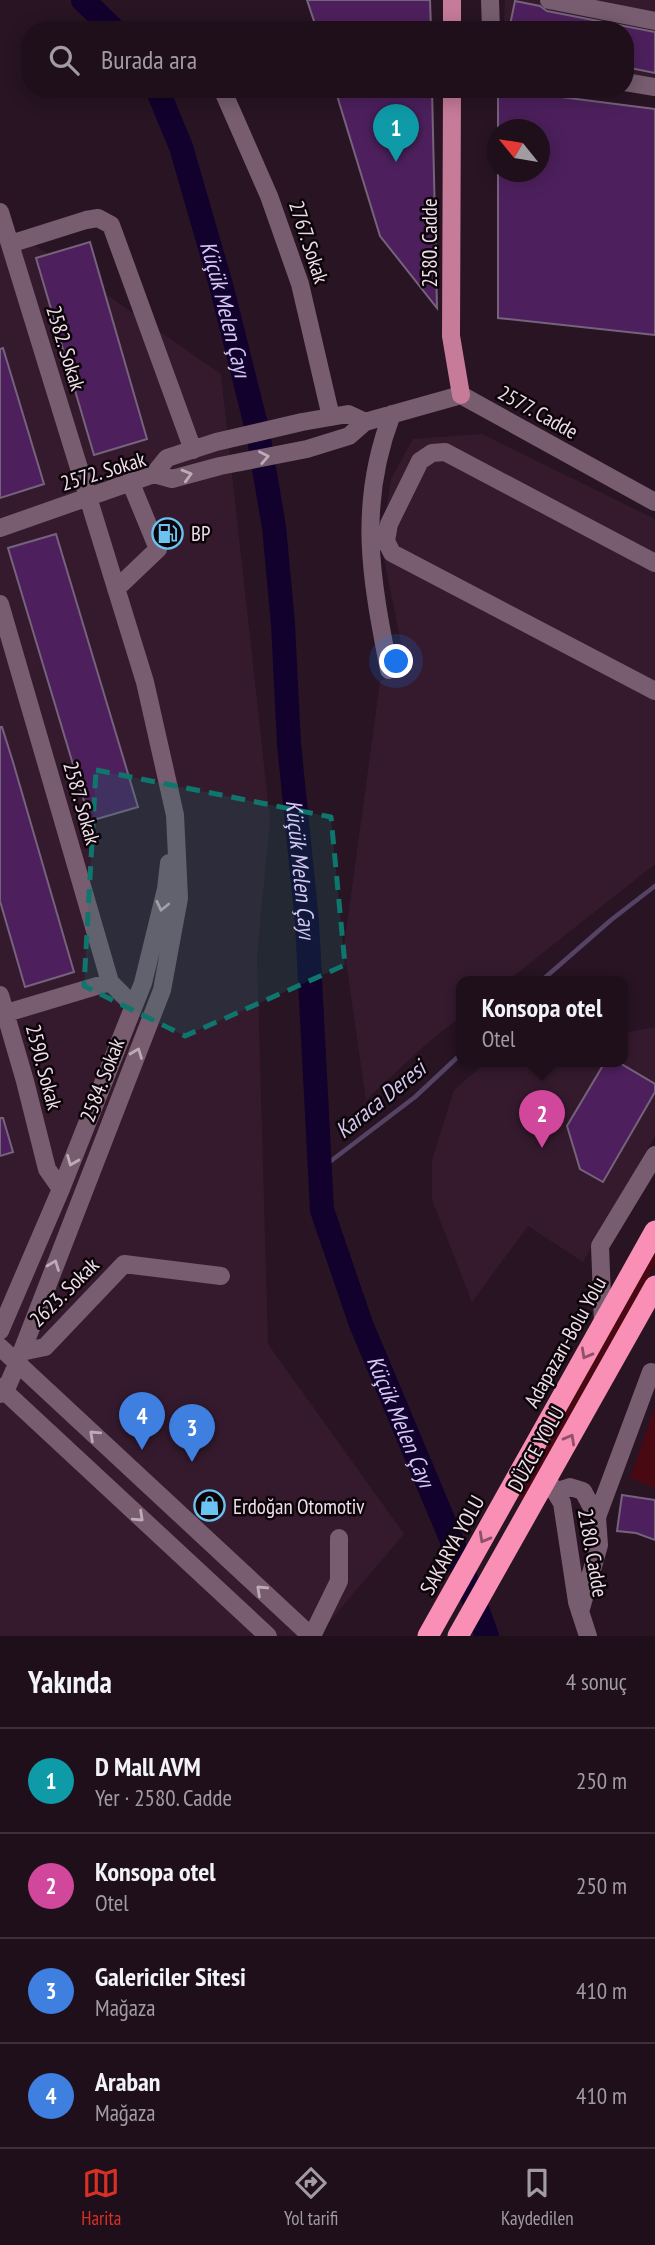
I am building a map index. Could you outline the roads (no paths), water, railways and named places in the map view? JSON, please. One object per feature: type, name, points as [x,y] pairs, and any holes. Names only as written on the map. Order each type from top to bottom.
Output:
[{"type":"highway","name":"Adapazarı-Bolu Yolu","points":[[517,1478],[655,1231]]},
{"type":"highway","name":"DÜZCE YOLU","points":[[458,1636],[547,1490],[655,1286]]},
{"type":"highway","name":"SAKARYA YOLU","points":[[428,1636],[517,1478]]},
{"type":"main road","points":[[452,0],[452,21]]},
{"type":"main road","name":"2580. Cadde","points":[[452,98],[451,336],[461,396]]},
{"type":"street","points":[[491,0],[491,21]]},
{"type":"street","points":[[549,0],[655,21]]},
{"type":"street","points":[[634,84],[655,87]]},
{"type":"street","name":"2767. Sokak","points":[[226,98],[269,196],[300,284],[331,417]]},
{"type":"street","name":"2582. Sokak","points":[[0,212],[88,498]]},
{"type":"street","points":[[10,244],[86,220],[98,218],[111,225],[193,450]]},
{"type":"street","points":[[154,474],[167,458],[216,442],[348,414],[365,422],[461,396]]},
{"type":"street","name":"2577. Cadde","points":[[461,396],[655,502]]},
{"type":"street","points":[[389,670],[375,599],[369,516],[378,462],[392,414]]},
{"type":"street","name":"2572. Sokak","points":[[0,528],[154,474],[172,479],[220,466],[307,449],[349,436],[365,422]]},
{"type":"street","points":[[655,563],[445,452],[432,453],[421,461],[386,535],[391,553],[655,691]]},
{"type":"street","points":[[116,589],[158,549],[131,481]]},
{"type":"street","name":"2584. Sokak","points":[[2,1391],[19,1358],[162,990],[179,898],[175,815],[145,682],[88,498]]},
{"type":"street","name":"2587. Sokak","points":[[0,604],[110,982],[134,1006]]},
{"type":"street","name":"2584. Sokak","points":[[0,1331],[4,1311],[61,1189],[143,984],[166,889],[175,815]]},
{"type":"street","points":[[3,1014],[110,982]]},
{"type":"street","name":"2590. Sokak","points":[[0,995],[3,1014],[26,1081],[47,1168],[61,1189]]},
{"type":"street","points":[[603,1323],[600,1246],[655,1155]]},
{"type":"street","name":"2623. Sokak","points":[[19,1358],[45,1346],[124,1264],[221,1276]]},
{"type":"street","points":[[0,1347],[19,1358],[312,1636],[339,1581],[339,1538]]},
{"type":"street","points":[[580,1612],[598,1545],[597,1517],[651,1372]]},
{"type":"street","points":[[2,1391],[268,1636]]},
{"type":"street","points":[[547,1490],[570,1487],[583,1491],[597,1517]]},
{"type":"street","name":"2180. Cadde","points":[[547,1490],[562,1503],[580,1612],[587,1636]]},
{"type":"waterway","name":"Küçük Melen Çayı","points":[[83,0],[105,21]]},
{"type":"waterway","name":"Küçük Melen Çayı","points":[[161,98],[181,147],[221,285],[258,433],[274,527],[283,624],[289,744],[307,922],[322,1210],[361,1324],[450,1536],[487,1636]]},
{"type":"waterway","name":"Karaca Deresi","points":[[547,976],[655,886]]},
{"type":"waterway","name":"Karaca Deresi","points":[[319,1170],[415,1097],[456,1059]]},
{"type":"place","name":"D Mall AVM","points":[[396,162]]},
{"type":"place","name":"BP","points":[[168,533]]},
{"type":"place","name":"Konsopa otel","points":[[542,1148]]},
{"type":"place","name":"Araban","points":[[142,1450]]},
{"type":"place","name":"Galericiler Sitesi","points":[[192,1462]]},
{"type":"place","name":"Erdoğan Otomotiv","points":[[210,1506]]}]
